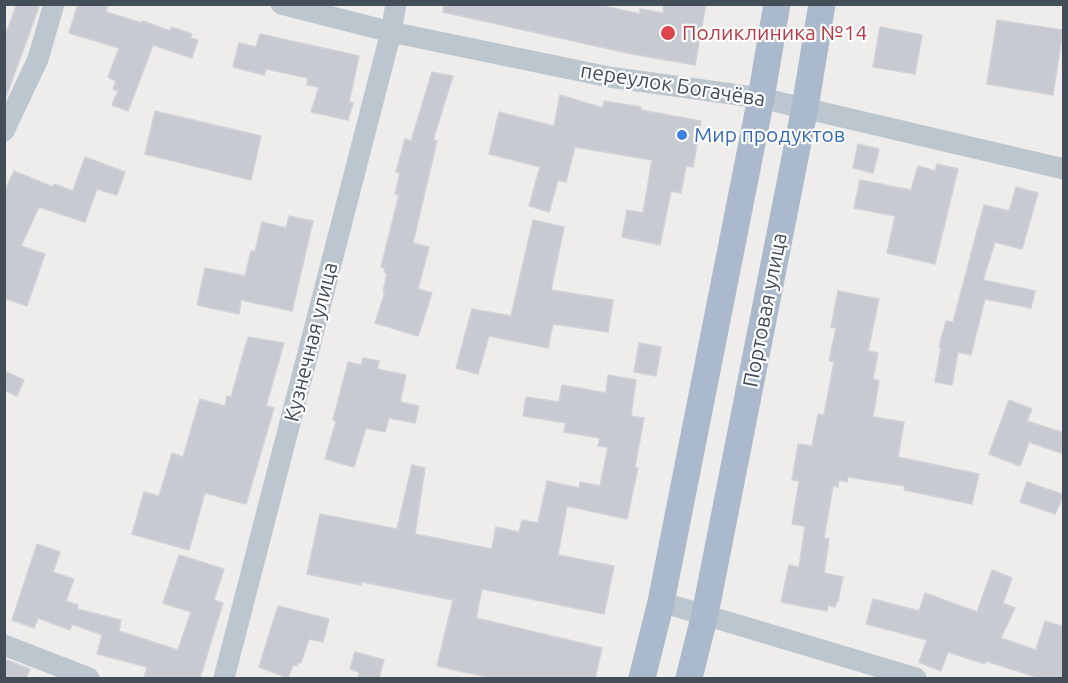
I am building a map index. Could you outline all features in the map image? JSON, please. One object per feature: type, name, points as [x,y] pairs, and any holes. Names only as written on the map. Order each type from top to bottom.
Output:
[{"type":"main road","points":[[642,678],[661,602],[761,98],[777,4]]},
{"type":"main road","name":"Портовая улица","points":[[689,678],[705,614],[805,107],[822,4]]},
{"type":"street","points":[[4,131],[38,59],[54,4]]},
{"type":"street","name":"переулок Богачёва","points":[[281,4],[391,32],[609,77],[761,98],[805,107],[1064,169]]},
{"type":"street","name":"Кузнечная улица","points":[[224,678],[391,32],[396,4]]},
{"type":"street","points":[[661,602],[916,678]]},
{"type":"street","points":[[4,645],[89,678]]},
{"type":"building","points":[[17,4],[40,4],[6,97],[4,96],[4,38]]},
{"type":"building","points":[[78,4],[108,4],[106,12],[142,23],[143,21],[170,31],[171,27],[192,34],[190,38],[198,40],[192,58],[153,45],[128,111],[112,105],[118,91],[113,89],[116,81],[108,77],[119,48],[69,33]]},
{"type":"building","points":[[444,4],[595,4],[640,14],[640,9],[663,13],[664,4],[706,4],[695,65],[632,54],[443,12]]},
{"type":"building","points":[[997,20],[1063,30],[1053,95],[987,84]]},
{"type":"building","points":[[880,27],[922,35],[915,74],[873,67]]},
{"type":"building","points":[[260,34],[359,56],[349,102],[353,103],[348,120],[311,112],[319,87],[307,85],[308,78],[266,69],[264,75],[233,67],[239,43],[256,47]]},
{"type":"building","points":[[432,72],[453,76],[433,140],[437,141],[413,243],[429,247],[418,289],[432,293],[418,336],[375,323],[385,292],[383,292],[387,273],[384,272],[385,268],[381,267],[399,195],[395,194],[400,173],[396,172],[405,139],[411,141]]},
{"type":"building","points":[[560,95],[603,108],[604,101],[701,121],[693,167],[686,166],[681,193],[671,191],[660,245],[622,237],[627,210],[643,213],[652,160],[575,147],[566,182],[558,180],[549,212],[529,206],[540,167],[489,154],[499,112],[554,126]]},
{"type":"building","points":[[155,111],[261,136],[251,180],[145,154]]},
{"type":"building","points":[[858,144],[879,149],[873,173],[853,168]]},
{"type":"building","points":[[85,157],[125,172],[117,195],[97,189],[85,222],[39,207],[21,246],[45,254],[27,306],[4,298],[4,192],[14,171],[53,187],[54,184],[73,191]]},
{"type":"building","points":[[937,164],[958,169],[935,264],[887,253],[895,216],[854,208],[860,180],[911,190],[918,166],[935,171]]},
{"type":"building","points":[[1016,187],[1038,193],[1022,249],[995,242],[983,280],[1035,291],[1031,308],[985,299],[971,355],[958,352],[952,385],[935,382],[941,347],[939,347],[946,321],[953,322],[984,205],[1009,211]]},
{"type":"building","points":[[289,216],[313,221],[292,311],[241,300],[239,314],[197,305],[205,268],[245,276],[251,251],[255,252],[262,222],[286,228]]},
{"type":"building","points":[[533,220],[564,227],[551,290],[613,300],[608,332],[553,324],[548,348],[489,336],[478,374],[456,368],[472,309],[511,316]]},
{"type":"building","points":[[838,291],[879,299],[868,351],[878,353],[873,379],[879,381],[873,417],[904,422],[898,457],[979,474],[972,504],[904,490],[905,486],[848,477],[847,482],[839,480],[838,487],[833,486],[824,538],[829,539],[824,573],[843,577],[838,601],[835,607],[828,605],[827,611],[781,602],[789,565],[799,567],[805,526],[792,524],[799,481],[792,480],[798,444],[812,446],[818,414],[824,415],[834,362],[829,361],[836,328],[831,327]]},
{"type":"building","points":[[248,337],[284,343],[266,406],[274,408],[246,504],[205,493],[189,550],[132,534],[144,492],[159,496],[172,453],[183,457],[200,399],[225,406],[227,396],[231,397]]},
{"type":"building","points":[[639,343],[661,347],[656,376],[634,372]]},
{"type":"building","points":[[363,358],[379,361],[377,369],[406,375],[400,402],[419,406],[415,423],[389,418],[385,432],[366,428],[354,467],[325,459],[336,421],[333,420],[348,362],[361,365]]},
{"type":"building","points":[[4,371],[24,380],[17,396],[4,390]]},
{"type":"building","points":[[608,375],[636,380],[631,416],[644,418],[635,467],[638,468],[627,519],[567,506],[558,555],[614,566],[604,614],[482,589],[476,618],[602,648],[595,678],[491,678],[437,666],[453,600],[307,574],[320,514],[397,529],[412,465],[425,468],[415,534],[492,549],[496,527],[519,532],[522,520],[538,523],[547,481],[579,488],[580,482],[600,486],[608,447],[598,446],[600,438],[564,432],[566,423],[523,416],[526,397],[559,402],[562,385],[606,393]]},
{"type":"building","points":[[1009,400],[1032,409],[1027,421],[1064,433],[1064,454],[1029,442],[1020,466],[989,454]]},
{"type":"building","points":[[1027,482],[1064,495],[1055,514],[1020,502]]},
{"type":"building","points":[[37,544],[60,552],[53,572],[74,579],[66,601],[78,605],[77,609],[121,620],[119,631],[178,650],[191,612],[163,603],[179,555],[224,569],[214,600],[223,603],[200,678],[144,678],[147,667],[97,654],[102,635],[72,624],[70,630],[38,618],[34,628],[12,620]]},
{"type":"building","points":[[992,570],[1012,578],[1003,603],[1015,608],[1001,638],[1036,650],[1045,621],[1064,627],[1064,678],[1039,678],[948,652],[941,671],[919,662],[927,640],[866,624],[873,599],[919,611],[925,593],[977,612]]},
{"type":"building","points":[[278,606],[329,619],[323,642],[309,639],[301,663],[298,662],[297,666],[293,665],[288,678],[259,667]]},
{"type":"building","points":[[355,652],[384,660],[379,678],[358,678],[359,672],[350,669]]},
{"type":"building","points":[[4,659],[30,669],[26,678],[4,678]]},
{"type":"place","name":"Поликлиника №14","points":[[668,33]]},
{"type":"place","name":"Мир продуктов","points":[[682,135]]}]
